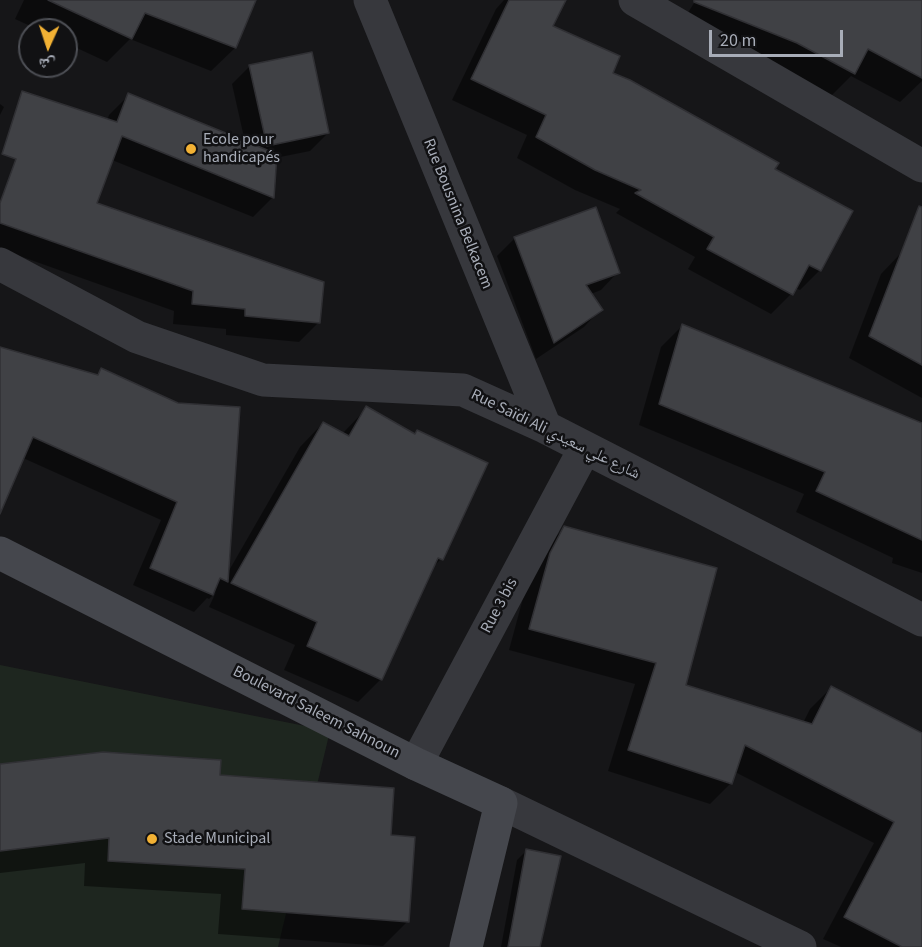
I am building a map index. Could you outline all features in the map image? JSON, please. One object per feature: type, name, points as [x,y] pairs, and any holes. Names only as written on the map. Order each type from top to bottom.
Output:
[{"type":"street","name":"Rue Bousnina Belkacem","points":[[370,0],[545,427]]},
{"type":"street","points":[[657,5],[922,166]]},
{"type":"street","name":"Rue Saïdi Ali شارع علي سعيدي","points":[[0,264],[137,337],[263,380],[463,390],[545,427],[922,620]]},
{"type":"street","name":"Rue 3 bis","points":[[416,764],[585,448]]},
{"type":"street","name":"Boulevard Saleem Sahnoun","points":[[0,554],[416,764],[501,802]]},
{"type":"street","points":[[466,947],[501,802],[800,947]]},
{"type":"shaded area","name":"Stade Municipal","points":[[0,665],[330,731],[278,947],[0,947]]},
{"type":"building","points":[[48,0],[256,0],[236,48],[145,13],[132,39]]},
{"type":"building","points":[[509,0],[566,0],[553,26],[620,56],[613,73],[630,80],[779,163],[775,169],[853,211],[821,271],[809,265],[793,295],[707,249],[714,237],[635,193],[641,190],[595,170],[536,137],[546,115],[471,79]]},
{"type":"building","points":[[694,0],[922,0],[922,78],[868,49],[855,74],[797,43],[694,2]]},
{"type":"building","points":[[312,52],[329,133],[267,146],[249,65]]},
{"type":"building","points":[[22,91],[117,122],[128,93],[277,154],[274,198],[122,136],[97,203],[324,282],[320,323],[245,316],[245,309],[192,304],[193,291],[0,223],[0,203],[16,159],[2,154]]},
{"type":"building","points":[[919,206],[922,207],[922,365],[869,336]]},
{"type":"building","points":[[596,207],[620,273],[586,285],[603,310],[554,343],[514,237]]},
{"type":"building","points":[[682,324],[922,423],[922,540],[816,491],[825,472],[659,404]]},
{"type":"building","points":[[0,347],[98,375],[101,368],[178,403],[240,407],[228,582],[220,578],[213,595],[150,568],[177,502],[33,437],[0,514]]},
{"type":"building","points":[[366,406],[415,434],[417,430],[488,463],[443,560],[438,558],[382,680],[307,646],[317,622],[231,583],[323,422],[349,436]]},
{"type":"building","points":[[564,526],[717,568],[686,685],[812,724],[831,686],[922,733],[922,947],[902,947],[844,917],[894,822],[745,745],[732,784],[628,750],[656,663],[529,629],[550,553]]},
{"type":"building","points":[[103,752],[221,760],[220,775],[394,788],[391,835],[415,837],[409,922],[242,909],[245,869],[108,861],[109,838],[0,851],[0,764]]},
{"type":"building","points":[[526,849],[561,856],[540,947],[508,947]]},
{"type":"place","name":"Ecole pour handicapés","points":[[191,149]]},
{"type":"place","name":"Stade Municipal","points":[[152,839]]}]
